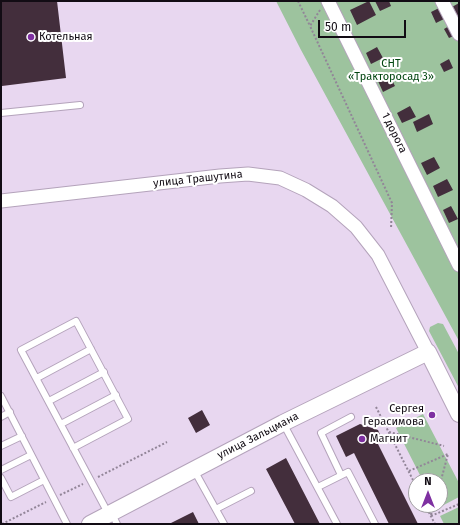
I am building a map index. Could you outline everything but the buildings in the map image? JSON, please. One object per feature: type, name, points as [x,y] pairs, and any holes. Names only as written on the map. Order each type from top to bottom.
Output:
[{"type":"street","points":[[442,1],[459,34]]},
{"type":"street","name":"1 дорога","points":[[325,4],[459,265]]},
{"type":"street","name":"улица Трашутина","points":[[1,201],[220,176],[248,174],[280,178],[306,190],[332,206],[356,227],[378,255],[428,352]]},
{"type":"street","points":[[428,352],[459,414]]},
{"type":"street","name":"улица Зальцмана","points":[[90,524],[112,517],[194,470],[283,423],[428,352]]},
{"type":"lane","points":[[1,113],[80,105]]},
{"type":"lane","points":[[73,448],[128,419],[76,321],[21,350],[73,448],[112,517]]},
{"type":"lane","points":[[37,378],[91,349]]},
{"type":"lane","points":[[48,401],[104,372]]},
{"type":"lane","points":[[61,424],[116,395]]},
{"type":"lane","points":[[1,396],[66,524]]},
{"type":"lane","points":[[1,417],[10,412]]},
{"type":"lane","points":[[341,475],[320,433],[350,417]]},
{"type":"lane","points":[[283,423],[337,524]]},
{"type":"lane","points":[[1,446],[22,436]]},
{"type":"lane","points":[[1,470],[31,455]]},
{"type":"lane","points":[[194,470],[224,524]]},
{"type":"lane","points":[[318,487],[348,472],[375,524]]},
{"type":"lane","points":[[1,478],[11,497],[44,480]]},
{"type":"lane","points":[[216,509],[251,492]]},
{"type":"path","points":[[298,1],[392,202],[391,229]]},
{"type":"path","points":[[310,26],[325,4]]},
{"type":"path","points":[[376,407],[408,471],[448,454],[443,473]]},
{"type":"path","points":[[389,432],[444,446]]},
{"type":"path","points":[[431,516],[459,504]]},
{"type":"path","points":[[429,513],[435,524]]},
{"type":"green space","name":"СНТ «Тракторосад 3»","points":[[276,1],[459,1],[459,341],[301,50]]},
{"type":"green space","points":[[438,323],[443,324],[459,354],[459,388],[429,331],[430,327]]},
{"type":"green space","points":[[423,414],[459,483],[459,497],[448,503],[448,473],[419,473],[396,428]]},
{"type":"green space","points":[[459,507],[459,524],[444,524],[440,516]]},
{"type":"place","name":"Котельная","points":[[31,37]]},
{"type":"place","name":"Сергея Герасимова","points":[[432,415]]},
{"type":"place","name":"Магнит","points":[[362,439]]}]
